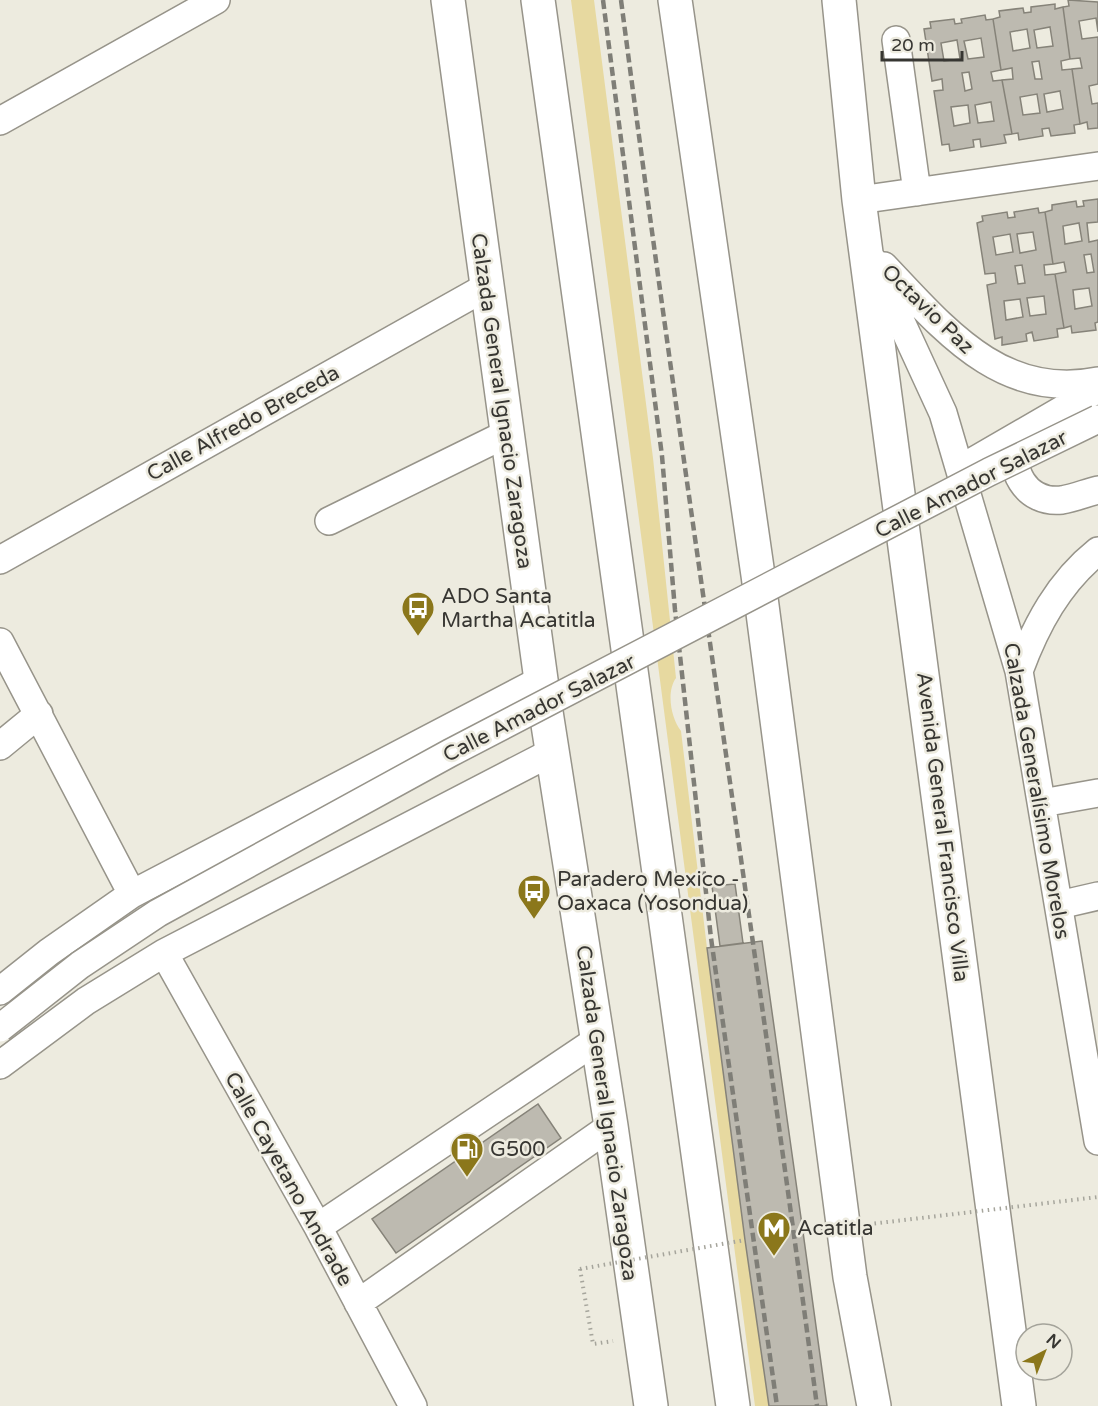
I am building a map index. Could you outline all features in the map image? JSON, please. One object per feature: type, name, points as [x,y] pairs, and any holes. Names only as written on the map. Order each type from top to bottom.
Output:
[{"type":"main road","name":"Calzada General Ignacio Zaragoza","points":[[448,0],[541,680],[651,1406]]},
{"type":"main road","points":[[538,0],[733,1406]]},
{"type":"main road","points":[[675,0],[760,587],[850,1277],[874,1406]]},
{"type":"main road","points":[[839,0],[859,200],[867,248]]},
{"type":"main road","name":"Avenida General Francisco Villa","points":[[867,248],[1019,1406]]},
{"type":"main road","points":[[718,1301],[720,1406]]},
{"type":"street","points":[[0,121],[216,0]]},
{"type":"street","points":[[896,40],[917,192]]},
{"type":"street","points":[[859,200],[1098,166]]},
{"type":"street","name":"Octavio Paz","points":[[867,248],[951,337],[990,364],[1012,374],[1038,381],[1066,384],[1098,381]]},
{"type":"street","name":"Calzada Generalísimo Morelos","points":[[867,248],[944,413],[1019,671],[1059,905],[1090,1034],[1098,1142]]},
{"type":"street","name":"Calle Alfredo Breceda","points":[[0,560],[486,287]]},
{"type":"street","points":[[960,469],[1098,389]]},
{"type":"street","name":"Calle Amador Salazar","points":[[0,1028],[80,965],[158,913],[450,753],[989,472],[1098,419]]},
{"type":"street","points":[[329,521],[506,434]]},
{"type":"street","points":[[1017,436],[1013,462],[1017,475],[1036,495],[1062,500],[1098,490]]},
{"type":"street","points":[[1019,671],[1029,644],[1051,603],[1074,573],[1098,550]]},
{"type":"street","points":[[0,642],[132,894]]},
{"type":"street","name":"Calle Amador Salazar","points":[[0,991],[49,952],[132,894],[541,680]]},
{"type":"street","points":[[0,746],[39,714]]},
{"type":"street","points":[[0,1065],[86,1001],[164,953],[552,752]]},
{"type":"street","points":[[1042,803],[1098,793]]},
{"type":"street","points":[[1059,905],[1098,896]]},
{"type":"street","name":"Calle Cayetano Andrade","points":[[164,953],[318,1227],[413,1406]]},
{"type":"street","points":[[318,1227],[597,1040]]},
{"type":"street","points":[[358,1303],[610,1126]]},
{"type":"path","points":[[803,1232],[1098,1197]]},
{"type":"path","points":[[593,1344],[580,1269],[745,1240]]},
{"type":"shaded area","points":[[571,0],[594,0],[653,458],[676,678],[671,690],[671,705],[681,731],[707,948],[771,1406],[755,1406]]},
{"type":"building","points":[[1068,0],[1098,2],[1098,32],[1096,18],[1079,21],[1082,39],[1098,37],[1098,84],[1089,86],[1092,104],[1098,103],[1098,128],[1088,129],[1087,122],[1080,124],[1072,69],[1082,68],[1080,58],[1070,59],[1063,7],[1069,6]]},
{"type":"building","points":[[1055,4],[1055,9],[1063,7],[1070,59],[1061,61],[1062,70],[1072,69],[1080,124],[1074,125],[1075,133],[1051,136],[1049,128],[1042,129],[1043,136],[1019,140],[1018,133],[1012,134],[1002,80],[1013,79],[1012,68],[1001,70],[993,19],[1000,17],[999,11],[1023,8],[1024,13],[1031,12],[1031,7]],"holes":[[[1050,27],[1053,46],[1037,48],[1034,30]],[[1027,29],[1030,48],[1013,51],[1010,32]],[[1039,61],[1042,79],[1035,79],[1032,62]],[[1060,91],[1063,109],[1047,112],[1044,94]],[[1037,94],[1040,113],[1023,115],[1020,97]]]},
{"type":"building","points":[[985,15],[986,20],[993,19],[1001,70],[991,72],[993,81],[1002,80],[1012,134],[1004,135],[1006,143],[981,147],[980,139],[973,140],[974,147],[950,151],[949,144],[942,145],[934,91],[943,90],[942,79],[932,81],[924,29],[931,28],[930,22],[954,19],[955,24],[962,23],[961,19]],"holes":[[[981,38],[984,57],[968,59],[964,41]],[[957,40],[960,59],[944,61],[941,43]],[[969,72],[972,89],[965,91],[962,73]],[[991,102],[994,121],[978,123],[975,105]],[[968,105],[970,123],[954,126],[951,107]]]},
{"type":"building","points":[[1098,199],[1098,222],[1087,223],[1089,242],[1098,240],[1098,322],[1095,323],[1096,330],[1072,333],[1071,326],[1064,328],[1055,274],[1066,272],[1064,262],[1053,264],[1045,212],[1052,210],[1052,205],[1076,201],[1077,207],[1084,206],[1083,201]],"holes":[[[1079,223],[1082,241],[1065,244],[1063,226]],[[1091,254],[1094,272],[1087,273],[1084,255]],[[1089,288],[1092,306],[1075,309],[1073,290]]]},
{"type":"building","points":[[1038,208],[1039,213],[1045,212],[1053,264],[1044,265],[1045,275],[1055,274],[1064,328],[1057,329],[1058,337],[1034,341],[1032,332],[1026,334],[1027,341],[1002,345],[1002,337],[995,339],[987,285],[996,283],[995,273],[985,274],[977,223],[983,221],[982,216],[1007,212],[1008,218],[1015,217],[1014,212]],"holes":[[[1033,232],[1036,250],[1020,253],[1017,234]],[[1010,234],[1013,252],[996,255],[993,237]],[[1022,265],[1025,283],[1018,284],[1015,266]],[[1044,296],[1046,314],[1030,316],[1027,298]],[[1020,299],[1023,317],[1006,320],[1004,301]]]},
{"type":"building","points":[[735,884],[743,943],[720,946],[712,886]]},
{"type":"building","points":[[762,941],[827,1406],[769,1406],[745,1240],[707,948]]},
{"type":"building","name":"G500","points":[[538,1104],[561,1138],[396,1253],[372,1219]]},
{"type":"railway","points":[[603,0],[662,456],[675,610],[711,938],[777,1406]]},
{"type":"railway","points":[[621,0],[817,1406]]},
{"type":"place","name":"ADO Santa Martha Acatitla","points":[[418,637]]},
{"type":"place","name":"Paradero Mexico - Oaxaca (Yosondua)","points":[[534,920]]},
{"type":"place","name":"G500","points":[[467,1178]]},
{"type":"place","name":"Acatitla","points":[[774,1257]]}]
